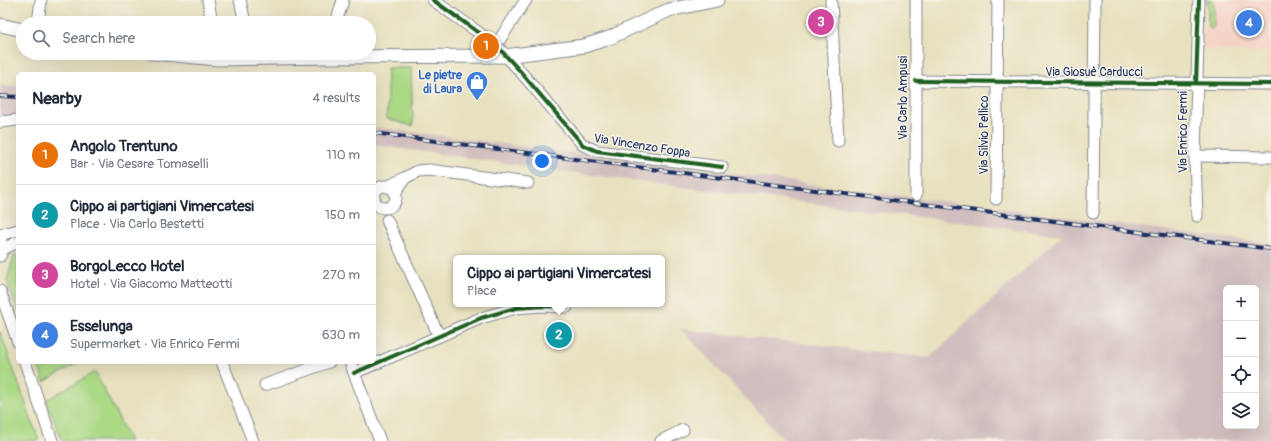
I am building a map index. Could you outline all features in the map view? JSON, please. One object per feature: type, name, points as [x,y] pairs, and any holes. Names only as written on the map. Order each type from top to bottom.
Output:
[{"type":"main road","points":[[376,55],[505,56],[584,46],[609,38],[669,10],[717,0]]},
{"type":"main road","points":[[0,25],[16,28]]},
{"type":"street","points":[[39,16],[41,0]]},
{"type":"street","points":[[208,0],[211,16]]},
{"type":"street","points":[[240,0],[243,16]]},
{"type":"street","points":[[338,16],[343,0]]},
{"type":"street","name":"Via Vincenzo Foppa","points":[[433,0],[496,45],[583,145],[597,151],[722,168]]},
{"type":"street","points":[[496,45],[526,0]]},
{"type":"street","points":[[832,0],[838,141]]},
{"type":"street","name":"Via Carlo Ampusi","points":[[916,0],[916,195]]},
{"type":"street","name":"Via Silvio Pellico","points":[[996,199],[998,0]]},
{"type":"street","points":[[1093,213],[1095,0]]},
{"type":"street","name":"Via Enrico Fermi","points":[[1197,216],[1196,83],[1199,0]]},
{"type":"street","name":"Via Giosuè Carducci","points":[[916,80],[1271,84]]},
{"type":"street","points":[[0,122],[16,120]]},
{"type":"street","points":[[1196,156],[1271,157]]},
{"type":"street","points":[[391,190],[405,178],[418,171],[429,170],[528,183]]},
{"type":"street","points":[[376,193],[381,187],[391,190]]},
{"type":"street","points":[[385,208],[395,203],[391,190]]},
{"type":"street","points":[[376,203],[385,208]]},
{"type":"street","points":[[385,208],[387,220],[439,336]]},
{"type":"street","points":[[1,244],[16,232]]},
{"type":"street","points":[[1,244],[16,242]]},
{"type":"street","points":[[0,291],[16,336]]},
{"type":"street","points":[[376,363],[481,318],[516,308],[529,307]]},
{"type":"street","points":[[26,364],[52,441]]},
{"type":"street","points":[[223,364],[253,441]]},
{"type":"street","points":[[265,385],[323,364]]},
{"type":"street","points":[[351,364],[380,441]]},
{"type":"street","points":[[354,373],[375,364]]},
{"type":"street","points":[[661,441],[684,430]]},
{"type":"shaded area","points":[[1209,0],[1271,0],[1271,75],[1267,75],[1267,53],[1202,49]]},
{"type":"shaded area","points":[[0,85],[16,86],[16,116],[0,118]]},
{"type":"shaded area","points":[[376,127],[1271,244],[1271,441],[785,441],[681,329],[929,358],[1062,235],[650,183],[376,145]]},
{"type":"green space","points":[[1208,0],[1214,0],[1213,28],[1208,26]]},
{"type":"green space","points":[[387,68],[411,68],[413,126],[387,119]]},
{"type":"green space","points":[[14,256],[16,256],[16,306],[7,281]]},
{"type":"green space","points":[[0,331],[39,441],[0,441]]},
{"type":"green space","points":[[38,364],[76,364],[44,382]]},
{"type":"green space","points":[[95,372],[130,441],[62,441],[46,400]]},
{"type":"railway","points":[[0,96],[16,97]]},
{"type":"railway","points":[[376,133],[1271,249]]},
{"type":"cycle path","points":[[433,0],[496,45],[583,145],[597,151],[722,167]]},
{"type":"cycle path","points":[[1196,83],[1199,0]]},
{"type":"cycle path","points":[[916,81],[1271,84]]},
{"type":"cycle path","points":[[376,363],[481,318],[516,308],[529,307]]},
{"type":"cycle path","points":[[354,373],[375,364]]},
{"type":"place","name":"BorgoLecco Hotel","points":[[821,22]]},
{"type":"place","name":"Esselunga","points":[[1249,23]]},
{"type":"place","name":"Angolo Trentuno","points":[[486,46]]},
{"type":"place","name":"Le pietre di Laura","points":[[477,102]]},
{"type":"place","name":"Cippo ai partigiani Vimercatesi","points":[[559,335]]}]
